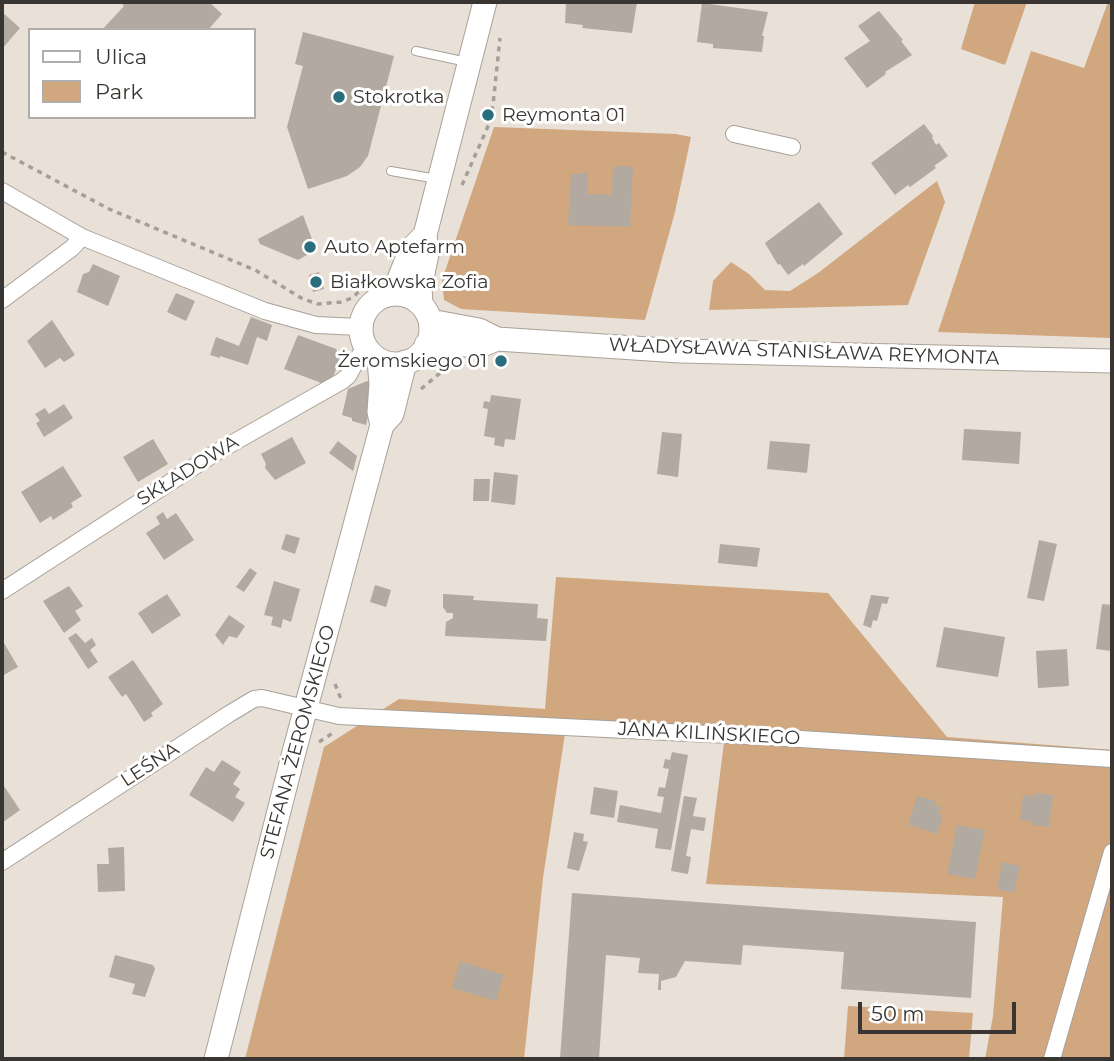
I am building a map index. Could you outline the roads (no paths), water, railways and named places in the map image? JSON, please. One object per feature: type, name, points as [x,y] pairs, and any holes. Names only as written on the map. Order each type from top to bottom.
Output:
[{"type":"main road","points":[[425,234],[427,254],[421,288],[431,331],[426,345],[417,357],[398,364],[368,344],[367,308],[383,296],[411,249],[425,234],[451,183],[470,62],[485,2]]},
{"type":"main road","points":[[387,286],[412,298],[425,312]]},
{"type":"main road","name":"WŁADYSŁAWA STANISŁAWA REYMONTA","points":[[425,312],[479,330],[497,339],[680,351],[1112,361]]},
{"type":"main road","name":"WŁADYSŁAWA STANISŁAWA REYMONTA","points":[[426,345],[482,345],[497,339]]},
{"type":"main road","name":"STEFANA ŻEROMSKIEGO","points":[[368,344],[381,384],[379,412],[382,425]]},
{"type":"main road","name":"STEFANA ŻEROMSKIEGO","points":[[216,1059],[382,425],[392,414],[405,362]]},
{"type":"street","points":[[734,134],[792,147]]},
{"type":"street","points":[[2,191],[82,237],[265,311],[316,325],[368,344]]},
{"type":"street","points":[[2,300],[72,248],[82,237]]},
{"type":"street","name":"SKŁADOWA","points":[[2,591],[216,452],[342,381],[368,344]]},
{"type":"street","name":"LEŚNA","points":[[2,862],[254,699],[274,699],[306,708]]},
{"type":"street","name":"JANA KILIŃSKIEGO","points":[[306,708],[339,716],[747,736],[1112,759]]},
{"type":"street","points":[[1052,1059],[1112,852]]},
{"type":"lane","points":[[416,51],[470,62]]},
{"type":"lane","points":[[391,171],[451,183]]},
{"type":"place","name":"Stokrotka","points":[[339,97]]},
{"type":"place","name":"Reymonta 01","points":[[488,115]]},
{"type":"place","name":"Auto Aptefarm","points":[[310,247]]},
{"type":"place","name":"Białkowska Zofia","points":[[316,282]]},
{"type":"place","name":"Żeromskiego 01","points":[[501,361]]}]
